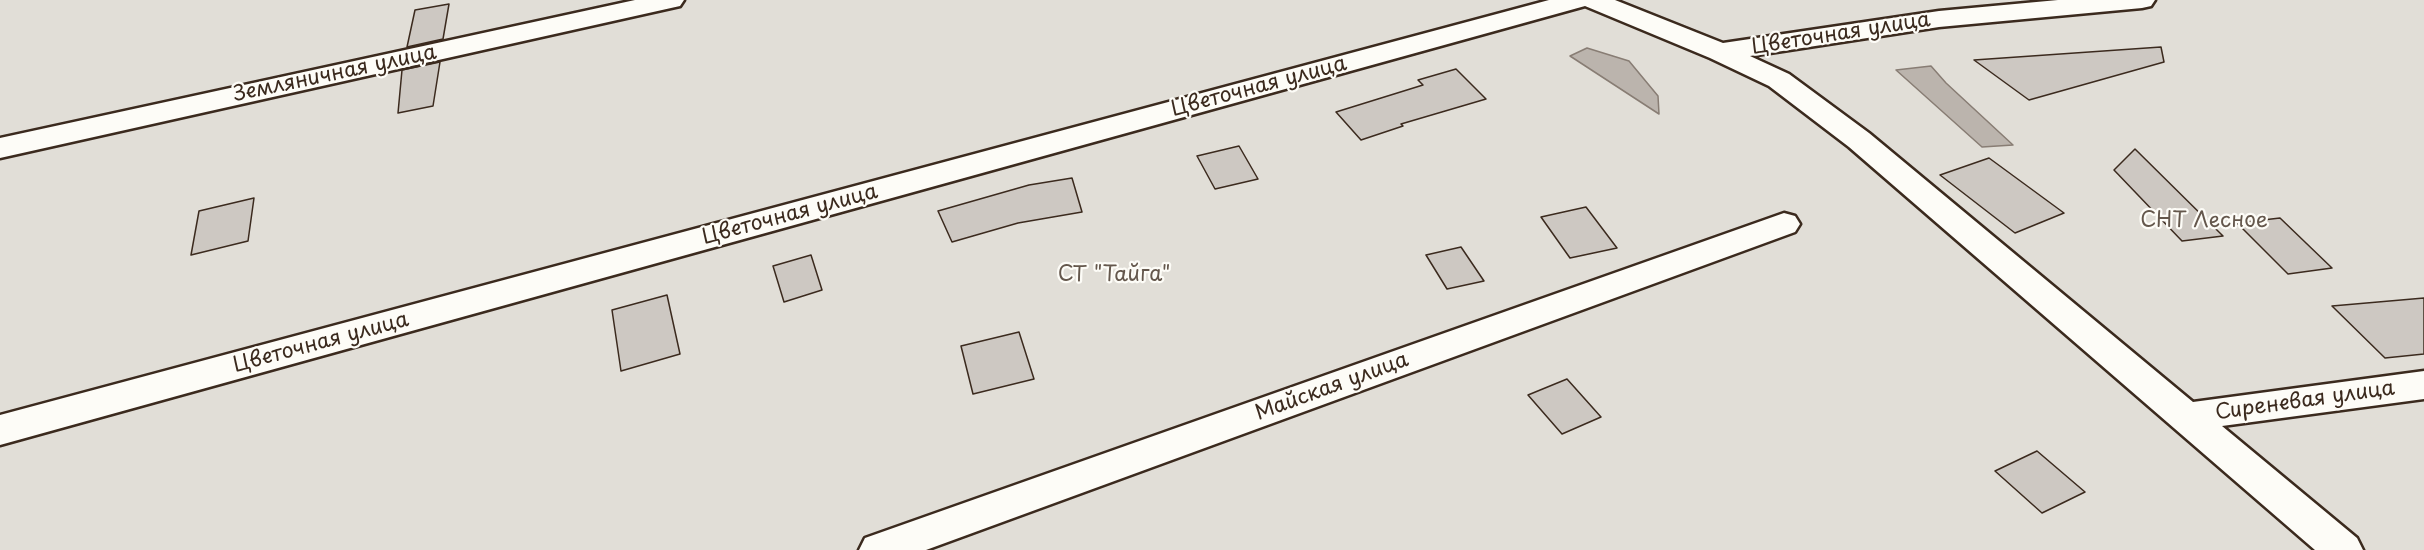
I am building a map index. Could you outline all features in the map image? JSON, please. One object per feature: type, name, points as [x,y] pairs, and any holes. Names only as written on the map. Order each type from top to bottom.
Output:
[{"type":"street","name":"Земляничная улица","points":[[0,148],[671,0]]},
{"type":"street","name":"Цветочная улица","points":[[0,430],[1580,0]]},
{"type":"street","points":[[1592,0],[1720,52],[1779,81],[1859,140],[2343,550]]},
{"type":"street","name":"Цветочная улица","points":[[1720,52],[1944,9],[2142,0]]},
{"type":"street","name":"Майская улица","points":[[879,550],[1784,224]]},
{"type":"street","name":"Сиреневая улица","points":[[2185,417],[2424,385]]},
{"type":"green space","name":"СТ \"Тайга\"","points":[[0,0],[2424,0],[2424,550],[0,550]]},
{"type":"shaded area","points":[[1587,48],[1629,61],[1658,96],[1659,114],[1570,56]]},
{"type":"shaded area","points":[[1931,66],[1946,83],[2013,145],[1982,147],[1896,70]]},
{"type":"building","points":[[449,4],[443,39],[407,47],[415,10]]},
{"type":"building","points":[[2161,47],[2164,62],[2029,100],[1974,60]]},
{"type":"building","points":[[440,62],[433,106],[398,113],[402,70]]},
{"type":"building","points":[[1456,69],[1486,99],[1401,124],[1403,126],[1361,140],[1336,112],[1423,85],[1418,80]]},
{"type":"building","points":[[1239,146],[1258,179],[1215,189],[1197,156]]},
{"type":"building","points":[[2135,149],[2223,236],[2182,241],[2114,170]]},
{"type":"building","points":[[1989,158],[2064,213],[2015,233],[1940,175]]},
{"type":"building","points":[[1072,178],[1082,212],[1018,223],[952,242],[938,211],[1029,185]]},
{"type":"building","points":[[254,198],[248,241],[191,255],[199,211]]},
{"type":"building","points":[[1586,207],[1617,248],[1570,258],[1541,217]]},
{"type":"building","points":[[2280,218],[2332,268],[2288,274],[2237,223]]},
{"type":"building","points":[[1461,247],[1484,281],[1447,289],[1426,255]]},
{"type":"building","points":[[811,255],[822,290],[784,302],[773,266]]},
{"type":"building","points":[[667,295],[680,354],[621,371],[612,310]]},
{"type":"building","points":[[2424,298],[2424,354],[2385,358],[2332,306]]},
{"type":"building","points":[[1019,332],[1034,379],[973,394],[961,346]]},
{"type":"building","points":[[1567,379],[1601,417],[1562,434],[1528,395]]},
{"type":"building","points":[[2037,451],[2085,492],[2042,513],[1995,471]]},
{"type":"park label","name":"СНТ Лесное","points":[[2204,221]]}]
